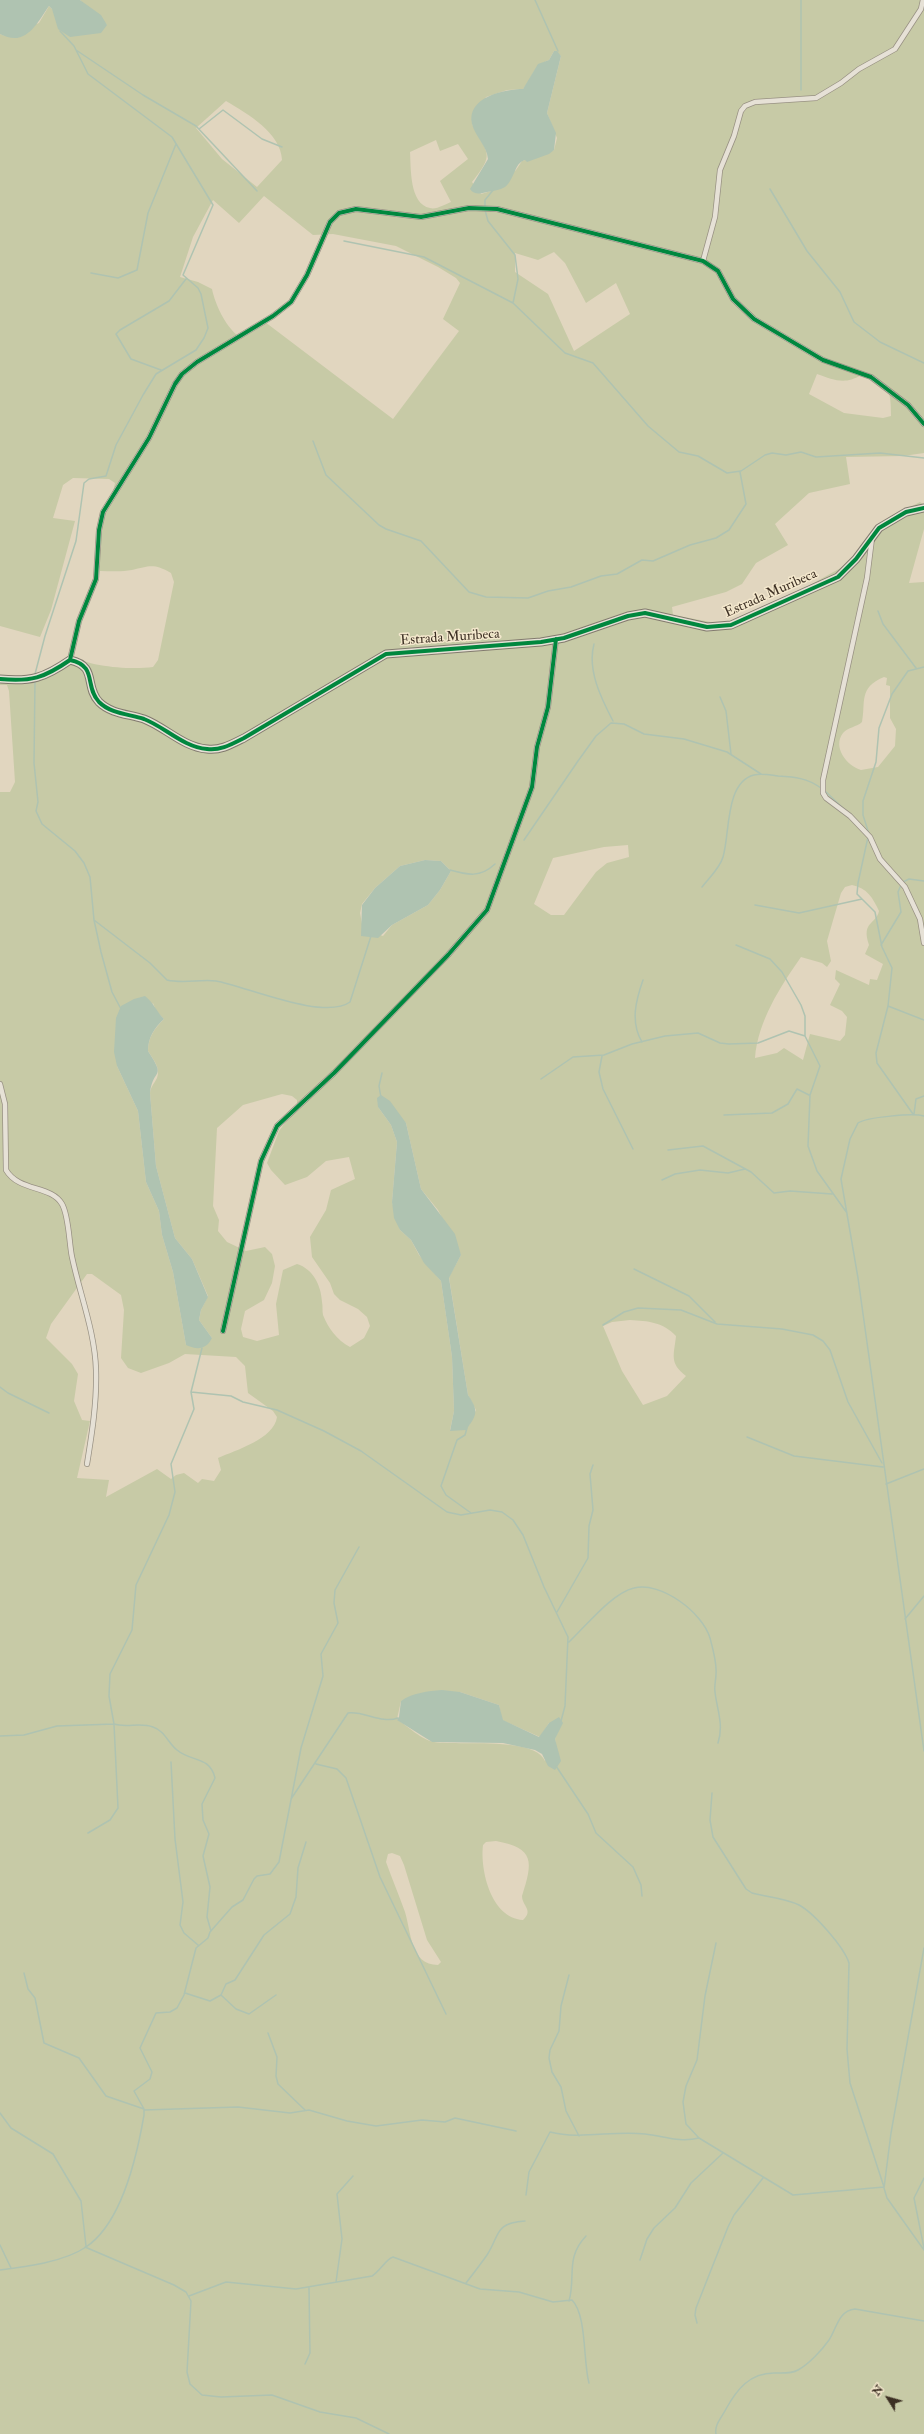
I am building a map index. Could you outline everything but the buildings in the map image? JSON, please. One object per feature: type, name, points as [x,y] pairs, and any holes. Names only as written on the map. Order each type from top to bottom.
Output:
[{"type":"street","points":[[704,261],[715,217],[720,170],[734,136],[741,111],[745,106],[755,102],[816,98],[841,83],[859,69],[895,49],[921,9],[923,0]]},
{"type":"street","points":[[0,679],[34,680],[54,672],[70,660],[79,621],[96,579],[99,530],[103,512],[149,438],[175,384],[182,374],[197,362],[273,316],[291,302],[302,285],[330,222],[339,213],[366,210],[404,217],[421,217],[469,208],[490,208],[704,261],[718,271],[733,299],[754,319],[823,360],[871,377],[908,405],[924,424]]},
{"type":"street","name":"Estrada Muribeca","points":[[70,660],[84,666],[96,697],[109,709],[143,719],[190,744],[208,750],[220,749],[244,738],[386,654],[556,639],[645,613],[707,627],[723,627],[838,577],[856,559],[872,535],[893,518],[924,508]]},
{"type":"street","points":[[872,535],[867,578],[823,780],[823,793],[826,798],[850,816],[870,837],[880,859],[905,887],[920,919],[924,943]]},
{"type":"street","points":[[223,1331],[261,1161],[266,1146],[277,1126],[334,1073],[448,955],[487,910],[532,787],[537,747],[548,707],[556,639]]},
{"type":"street","points":[[0,1084],[5,1104],[6,1170],[16,1182],[55,1197],[62,1205],[64,1212],[72,1259],[90,1329],[96,1370],[94,1420],[87,1464]]},
{"type":"shaded area","points":[[0,0],[80,0],[101,15],[107,25],[101,33],[70,37],[58,29],[52,9],[49,6],[30,32],[17,38],[9,38],[0,34]]},
{"type":"shaded area","points":[[80,0],[924,0],[924,453],[903,456],[846,457],[850,484],[809,493],[775,524],[788,545],[756,563],[742,584],[726,592],[672,607],[673,615],[727,625],[758,608],[792,595],[846,565],[871,532],[889,518],[920,502],[924,505],[924,529],[909,583],[924,582],[924,2434],[0,2434],[0,792],[10,792],[15,782],[9,691],[7,685],[0,685],[0,676],[19,678],[38,675],[63,662],[70,655],[88,662],[110,667],[153,667],[158,660],[174,582],[171,573],[152,566],[124,571],[100,571],[97,546],[98,526],[100,515],[112,493],[115,483],[109,479],[73,478],[63,485],[53,518],[75,521],[51,610],[40,637],[0,626],[0,34],[5,36],[39,23],[49,6],[52,9],[107,25]],"holes":[[[554,51],[561,56],[547,113],[557,138],[554,150],[522,161],[516,170],[491,191],[481,194],[472,182],[484,165],[487,154],[472,124],[486,97],[507,90],[523,89],[539,66],[549,60]],[[226,101],[262,125],[276,141],[280,150],[282,160],[257,187],[222,159],[196,128]],[[436,140],[440,151],[458,144],[468,159],[440,181],[451,202],[435,208],[430,208],[423,205],[418,200],[412,184],[410,152]],[[264,196],[313,235],[333,234],[396,246],[438,267],[456,278],[460,283],[443,319],[459,331],[393,419],[265,322],[249,334],[237,335],[228,326],[221,314],[215,301],[212,289],[198,282],[180,277],[193,237],[213,200],[239,223]],[[554,252],[565,263],[586,303],[616,283],[630,314],[574,351],[548,294],[515,272],[515,253],[538,260]],[[817,374],[834,380],[845,381],[861,375],[878,382],[889,393],[890,399],[891,416],[883,418],[844,413],[809,394]],[[884,677],[887,678],[886,685],[890,686],[890,718],[896,729],[895,746],[878,767],[861,770],[846,760],[840,750],[839,744],[840,738],[845,731],[862,722],[864,702],[867,691],[876,681]],[[628,845],[629,857],[607,863],[596,872],[564,915],[551,915],[534,904],[553,858],[604,847]],[[425,860],[441,861],[451,871],[440,890],[428,905],[392,925],[383,936],[363,929],[360,913],[362,904],[375,888],[400,866]],[[852,885],[862,888],[872,898],[879,911],[875,919],[868,927],[867,937],[869,945],[865,954],[883,964],[877,980],[870,979],[869,985],[836,970],[835,979],[840,984],[830,1005],[842,1011],[847,1017],[845,1035],[840,1041],[810,1034],[803,1060],[784,1048],[777,1053],[755,1058],[760,1031],[771,1005],[785,980],[801,957],[822,963],[827,967],[831,961],[827,941],[841,893],[845,887]],[[153,1003],[156,1011],[164,1019],[152,1034],[148,1051],[156,1064],[158,1071],[157,1078],[150,1093],[156,1166],[175,1238],[192,1259],[208,1296],[201,1310],[199,1320],[212,1338],[186,1345],[173,1272],[162,1235],[159,1211],[146,1182],[138,1111],[117,1066]],[[282,1094],[292,1096],[297,1100],[297,1106],[279,1131],[267,1163],[271,1170],[285,1185],[307,1177],[326,1161],[349,1157],[355,1179],[331,1190],[326,1210],[310,1237],[312,1257],[330,1283],[334,1294],[340,1300],[358,1309],[367,1317],[370,1326],[364,1338],[350,1347],[337,1337],[330,1329],[323,1315],[320,1290],[315,1278],[303,1266],[297,1264],[283,1270],[276,1304],[279,1335],[257,1341],[243,1337],[241,1329],[245,1311],[264,1300],[272,1283],[275,1266],[272,1254],[265,1247],[246,1251],[227,1242],[218,1231],[219,1220],[213,1206],[217,1128],[243,1105]],[[378,1107],[406,1123],[421,1189],[438,1210],[461,1255],[449,1277],[468,1395],[476,1410],[469,1425],[450,1430],[454,1411],[452,1357],[441,1281],[419,1255],[411,1240],[400,1230],[392,1202],[397,1142],[391,1125]],[[87,1274],[92,1274],[121,1295],[124,1310],[121,1358],[128,1368],[141,1373],[169,1363],[185,1354],[236,1357],[245,1366],[248,1393],[273,1411],[277,1417],[274,1425],[262,1438],[218,1458],[221,1470],[214,1481],[202,1479],[198,1483],[184,1473],[176,1475],[171,1479],[157,1469],[106,1497],[109,1480],[77,1478],[90,1421],[82,1420],[74,1401],[78,1374],[72,1364],[46,1338],[51,1324]],[[630,1320],[643,1321],[660,1325],[671,1331],[676,1336],[674,1354],[675,1363],[686,1376],[667,1396],[643,1405],[622,1371],[603,1326],[612,1322]],[[460,1692],[499,1705],[502,1720],[540,1737],[549,1723],[558,1731],[555,1739],[556,1746],[545,1761],[538,1753],[527,1748],[512,1745],[434,1742],[420,1736],[397,1719],[401,1701]],[[496,1841],[509,1844],[518,1848],[528,1858],[528,1874],[522,1896],[528,1911],[523,1920],[512,1917],[503,1911],[495,1902],[483,1867],[483,1845],[486,1842]],[[392,1853],[400,1856],[427,1940],[441,1962],[438,1965],[429,1964],[417,1953],[413,1946],[405,1912],[386,1862],[388,1854]]]},
{"type":"shaded area","points":[[554,51],[557,51],[561,56],[547,113],[556,133],[554,150],[549,154],[527,162],[525,160],[521,162],[516,168],[511,180],[505,187],[477,194],[473,192],[470,189],[488,159],[486,150],[472,124],[472,115],[475,107],[488,96],[515,89],[523,89],[538,64],[549,60]]},
{"type":"shaded area","points":[[425,860],[441,861],[451,871],[440,890],[428,905],[392,925],[378,938],[361,936],[362,905],[375,888],[400,866]]},
{"type":"shaded area","points":[[145,996],[151,1001],[164,1019],[152,1034],[148,1051],[158,1070],[150,1093],[156,1166],[175,1238],[192,1259],[208,1297],[201,1310],[199,1320],[212,1338],[207,1345],[201,1348],[194,1348],[186,1345],[173,1272],[162,1235],[159,1211],[146,1182],[138,1111],[117,1066],[114,1052],[116,1018],[121,1006],[134,999]]},
{"type":"shaded area","points":[[381,1095],[390,1101],[406,1123],[421,1189],[455,1234],[461,1255],[449,1278],[468,1395],[475,1409],[474,1417],[466,1430],[450,1431],[454,1411],[452,1357],[441,1281],[424,1263],[411,1240],[400,1230],[394,1218],[392,1202],[397,1142],[391,1125],[378,1107],[377,1098]]},
{"type":"shaded area","points":[[442,1690],[460,1692],[499,1705],[503,1720],[539,1737],[549,1723],[559,1717],[563,1723],[555,1739],[561,1761],[555,1770],[548,1766],[542,1754],[535,1750],[503,1743],[432,1742],[397,1720],[399,1717],[401,1701],[405,1698],[415,1694]]},
{"type":"waterway","points":[[535,0],[558,51]]},
{"type":"waterway","points":[[801,0],[801,90]]},
{"type":"waterway","points":[[35,674],[45,636],[76,541],[84,483],[89,479],[106,476],[116,445],[156,374],[196,350],[204,338],[208,328],[201,294],[198,288],[183,275],[213,205],[172,137],[88,74],[74,46],[60,31]]},
{"type":"waterway","points":[[76,50],[143,95],[196,126],[257,191]]},
{"type":"waterway","points":[[199,129],[223,110],[262,139],[282,147]]},
{"type":"waterway","points":[[91,273],[118,278],[137,270],[148,213],[176,144]]},
{"type":"waterway","points":[[485,206],[485,200],[494,189]]},
{"type":"waterway","points":[[770,189],[807,251],[840,292],[854,322],[880,342],[924,363]]},
{"type":"waterway","points":[[485,210],[488,221],[515,255],[518,279],[513,303]]},
{"type":"waterway","points":[[344,241],[424,257],[513,303],[565,353],[593,363],[648,426],[679,452],[698,456],[727,473],[741,471],[765,455],[772,453],[786,455],[801,452],[816,457],[880,453],[924,458]]},
{"type":"waterway","points":[[161,370],[131,359],[116,334],[120,330],[169,301],[186,279]]},
{"type":"waterway","points":[[313,441],[326,475],[379,525],[386,529],[421,541],[469,592],[486,597],[528,598],[548,591],[571,587],[601,576],[617,574],[642,560],[653,561],[690,545],[716,538],[729,530],[746,504],[740,472]]},
{"type":"waterway","points":[[878,611],[883,624],[916,668]]},
{"type":"waterway","points":[[594,644],[592,664],[596,684],[613,721]]},
{"type":"waterway","points":[[869,834],[863,815],[863,801],[876,762],[879,728],[892,694],[908,671],[924,667]]},
{"type":"waterway","points":[[35,680],[34,763],[38,802],[36,811],[42,824],[75,851],[84,863],[90,877],[94,920],[101,952],[112,992],[121,1009]]},
{"type":"waterway","points":[[720,697],[726,711],[731,754]]},
{"type":"waterway","points":[[524,840],[596,736],[611,723],[624,724],[644,734],[684,739],[727,752],[761,774]]},
{"type":"waterway","points":[[702,887],[722,861],[733,798],[738,788],[745,780],[754,775],[766,774],[806,780],[821,788]]},
{"type":"waterway","points":[[824,790],[845,810]]},
{"type":"waterway","points":[[868,837],[857,894],[875,912],[882,947],[892,968],[888,1006],[876,1053],[877,1063],[913,1114]]},
{"type":"waterway","points":[[450,870],[474,874],[484,872],[495,864]]},
{"type":"waterway","points":[[903,882],[909,879],[924,881]]},
{"type":"waterway","points":[[881,945],[901,912],[898,892],[901,885]]},
{"type":"waterway","points":[[755,905],[799,913],[862,899]]},
{"type":"waterway","points":[[94,920],[150,963],[167,980],[179,982],[216,981],[304,1005],[322,1007],[338,1007],[350,1002],[371,936]]},
{"type":"waterway","points":[[736,945],[770,959],[782,972],[801,1005],[805,1016],[805,1036],[820,1066],[810,1095],[808,1146],[817,1171],[847,1213]]},
{"type":"waterway","points":[[642,1042],[636,1027],[635,1011],[643,980]]},
{"type":"waterway","points":[[888,1006],[924,1020]]},
{"type":"waterway","points":[[541,1079],[573,1057],[604,1055],[632,1044],[665,1036],[698,1033],[720,1043],[729,1044],[758,1043],[789,1031],[805,1036]]},
{"type":"waterway","points":[[602,1056],[599,1072],[603,1089],[633,1149]]},
{"type":"waterway","points":[[381,1098],[379,1086],[382,1073]]},
{"type":"waterway","points":[[724,1115],[772,1113],[788,1104],[797,1089],[809,1095]]},
{"type":"waterway","points":[[914,1114],[916,1099],[924,1096]]},
{"type":"waterway","points":[[924,1116],[890,1116],[858,1123],[850,1139],[841,1179],[858,1278],[924,1751]]},
{"type":"waterway","points":[[668,1150],[703,1146],[751,1172],[774,1193],[790,1191],[832,1194]]},
{"type":"waterway","points":[[662,1180],[675,1174],[700,1170],[728,1173],[745,1169]]},
{"type":"waterway","points":[[634,1269],[689,1296],[715,1322]]},
{"type":"waterway","points":[[603,1325],[624,1312],[638,1308],[681,1310],[717,1324],[782,1329],[813,1335],[823,1341],[830,1350],[848,1402],[882,1463]]},
{"type":"waterway","points":[[88,1833],[110,1820],[118,1808],[114,1724],[109,1696],[110,1674],[132,1630],[136,1585],[169,1515],[175,1492],[171,1464],[194,1409],[191,1392],[202,1348]]},
{"type":"waterway","points":[[0,1387],[8,1393],[49,1413]]},
{"type":"waterway","points":[[191,1392],[231,1396],[243,1402],[277,1410],[324,1431],[361,1451],[447,1512],[461,1515],[490,1510],[502,1512],[513,1520],[523,1535],[544,1587],[568,1637],[565,1706],[561,1721]]},
{"type":"waterway","points":[[467,1428],[465,1435],[457,1440],[441,1486],[446,1495],[471,1513]]},
{"type":"waterway","points":[[747,1437],[794,1456],[883,1467]]},
{"type":"waterway","points":[[557,1612],[588,1558],[589,1526],[593,1510],[590,1474],[593,1465]]},
{"type":"waterway","points":[[886,1484],[924,1469]]},
{"type":"waterway","points":[[0,2270],[44,2263],[77,2252],[86,2247],[99,2236],[109,2222],[118,2205],[132,2168],[144,2115],[144,2109],[134,2091],[150,2079],[152,2072],[140,2048],[156,2013],[170,2012],[177,2008],[184,1995],[196,1948],[208,1938],[210,1932],[232,1907],[243,1900],[254,1879],[257,1876],[270,1874],[279,1862],[301,1748],[323,1676],[321,1654],[338,1623],[334,1603],[335,1590],[359,1547]]},
{"type":"waterway","points":[[569,1642],[608,1603],[617,1596],[634,1588],[645,1587],[656,1589],[680,1601],[699,1619],[706,1628],[710,1638],[716,1665],[715,1690],[720,1723],[720,1736],[718,1743]]},
{"type":"waterway","points":[[905,1619],[924,1596]]},
{"type":"waterway","points":[[291,1799],[348,1713],[361,1714],[379,1719],[398,1718]]},
{"type":"waterway","points":[[114,1724],[144,1725],[153,1727],[161,1731],[171,1744],[182,1754],[199,1760],[209,1766],[213,1771],[215,1778],[202,1804],[203,1820],[209,1834],[203,1856],[210,1887],[207,1917],[211,1931]]},
{"type":"waterway","points":[[0,1736],[24,1735],[57,1726],[114,1724]]},
{"type":"waterway","points":[[171,1762],[175,1839],[183,1902],[180,1925],[184,1933],[198,1945]]},
{"type":"waterway","points":[[316,1764],[337,1769],[346,1778],[380,1877],[446,2014]]},
{"type":"waterway","points":[[556,1766],[588,1814],[596,1833],[633,1867],[641,1885],[642,1896]]},
{"type":"waterway","points":[[712,1793],[710,1820],[713,1837],[746,1889],[752,1893],[794,1903],[805,1909],[835,1940],[846,1956],[849,1963],[847,2049],[850,2083],[884,2187]]},
{"type":"waterway","points":[[185,1993],[210,2001],[221,1995],[226,1984],[235,1980],[264,1935],[290,1914],[296,1897],[298,1868],[306,1842]]},
{"type":"waterway","points":[[716,1943],[705,1996],[697,2060],[686,2086],[683,2102],[686,2124],[699,2138],[793,2195],[884,2187]]},
{"type":"waterway","points":[[924,1948],[891,2133],[884,2188],[887,2198],[924,2250]]},
{"type":"waterway","points":[[24,1973],[28,1989],[35,1998],[44,2043],[79,2058],[106,2096],[144,2109]]},
{"type":"waterway","points":[[569,1975],[561,2006],[559,2031],[550,2050],[549,2058],[552,2072],[561,2087],[566,2111],[579,2136]]},
{"type":"waterway","points":[[221,1995],[236,2009],[249,2014],[276,1995]]},
{"type":"waterway","points":[[268,2033],[277,2057],[276,2076],[278,2084],[305,2110]]},
{"type":"waterway","points":[[144,2110],[238,2107],[290,2113],[309,2110],[347,2121],[376,2126],[422,2120],[445,2122],[455,2118],[516,2131]]},
{"type":"waterway","points":[[0,2113],[11,2128],[53,2154],[81,2201],[86,2246]]},
{"type":"waterway","points":[[526,2195],[529,2172],[550,2132],[573,2135],[633,2133],[685,2140],[699,2138]]},
{"type":"waterway","points":[[640,2260],[647,2239],[654,2228],[675,2208],[691,2183],[723,2153]]},
{"type":"waterway","points":[[336,2282],[342,2239],[337,2194],[353,2176]]},
{"type":"waterway","points":[[697,2323],[695,2315],[696,2308],[728,2227],[734,2215],[763,2178]]},
{"type":"waterway","points":[[924,2178],[914,2198],[924,2248]]},
{"type":"waterway","points":[[466,2283],[487,2255],[499,2231],[508,2224],[525,2221]]},
{"type":"waterway","points":[[569,2301],[575,2252],[586,2236]]},
{"type":"waterway","points":[[0,2245],[11,2268]]},
{"type":"waterway","points":[[85,2247],[174,2285],[186,2292],[191,2301],[187,2372],[190,2384],[202,2395],[221,2397],[272,2395],[320,2412],[356,2418],[389,2434]]},
{"type":"waterway","points":[[189,2296],[226,2282],[296,2289],[372,2276],[390,2258],[393,2257],[480,2289],[519,2292],[553,2302],[572,2300],[577,2307],[580,2316],[589,2383]]},
{"type":"waterway","points":[[305,2364],[310,2353],[309,2288]]},
{"type":"waterway","points":[[716,2434],[716,2427],[730,2402],[745,2384],[751,2379],[765,2374],[786,2373],[798,2370],[811,2361],[829,2340],[841,2317],[849,2310],[855,2309],[924,2321]]},
{"type":"cycle path","points":[[70,660],[79,621],[96,579],[99,530],[103,512],[149,438],[175,384],[182,374],[197,362],[273,316],[291,302],[307,275],[330,222],[339,213],[356,209],[421,217],[469,208],[497,209],[703,261],[718,271],[733,299],[754,319],[823,360],[871,377],[908,405],[924,424]]},
{"type":"cycle path","points":[[0,679],[20,680],[45,675],[70,660],[79,663],[88,672],[92,690],[99,702],[104,706],[115,711],[144,719],[190,745],[207,749],[217,749],[244,738],[386,654],[541,642],[564,638],[628,616],[645,613],[707,627],[731,625],[838,577],[856,559],[879,528],[906,512],[924,508]]},
{"type":"cycle path","points":[[223,1331],[261,1161],[277,1126],[334,1073],[448,955],[487,910],[532,787],[537,747],[548,707],[556,639]]}]
